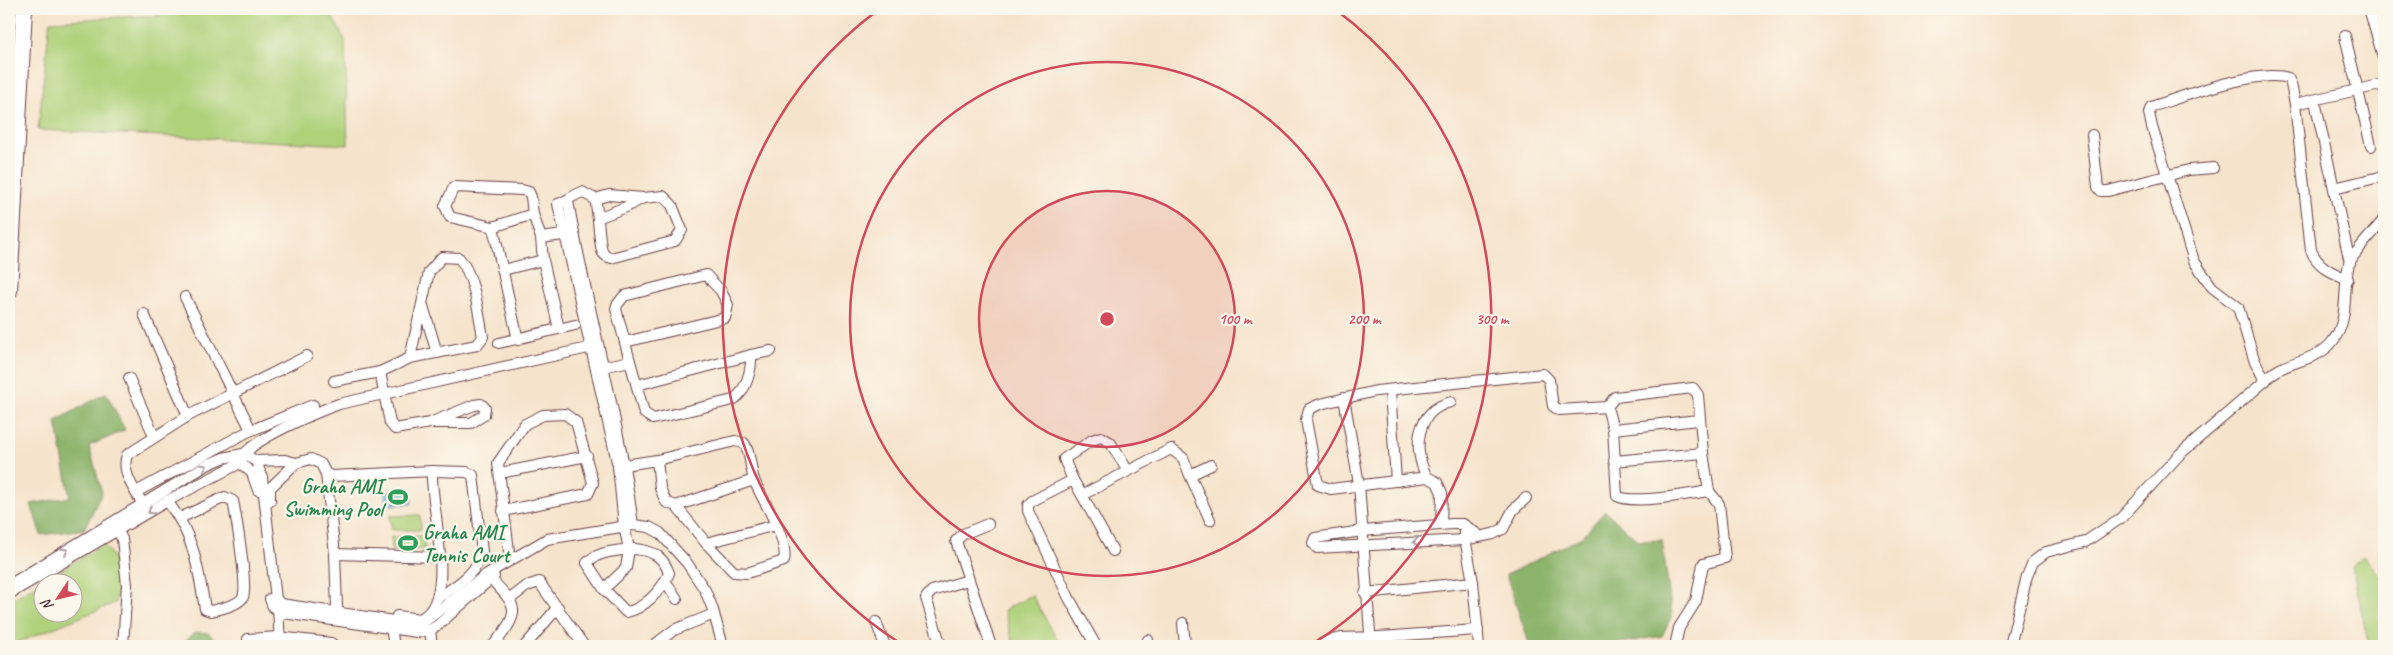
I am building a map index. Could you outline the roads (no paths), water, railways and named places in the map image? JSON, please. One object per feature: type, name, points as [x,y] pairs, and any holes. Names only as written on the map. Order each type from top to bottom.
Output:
[{"type":"highway","points":[[9,291],[24,9]]},
{"type":"street","points":[[2370,12],[2384,60]]},
{"type":"street","points":[[2345,36],[2371,146]]},
{"type":"street","points":[[2265,381],[2254,359],[2238,307],[2212,287],[2194,261],[2166,176],[2150,118],[2151,107],[2219,86],[2257,77],[2288,78],[2295,104],[2311,250],[2314,258],[2325,268],[2348,279]]},
{"type":"street","points":[[2295,104],[2384,84]]},
{"type":"street","points":[[2010,646],[2027,576],[2033,562],[2046,552],[2085,542],[2121,518],[2180,454],[2271,374],[2319,354],[2328,347],[2342,326],[2350,262],[2315,100]]},
{"type":"street","points":[[2092,136],[2098,187],[2101,190],[2213,168]]},
{"type":"street","points":[[2334,188],[2384,176]]},
{"type":"street","points":[[533,214],[493,227],[450,217],[445,206],[454,187],[522,190],[529,192],[533,214],[541,238],[543,260],[559,329]]},
{"type":"street","points":[[595,199],[600,217],[602,252],[609,258],[678,240],[682,230],[672,204],[663,196],[643,198],[609,195],[595,199],[582,192],[574,195],[568,202],[569,234],[621,466]]},
{"type":"street","points":[[600,217],[626,208],[643,198]]},
{"type":"street","points":[[2350,262],[2384,219]]},
{"type":"street","points":[[493,227],[518,340]]},
{"type":"street","points":[[541,238],[569,234]]},
{"type":"street","points":[[334,381],[380,372],[410,358],[477,345],[483,337],[467,269],[460,258],[442,257],[431,269],[410,358]]},
{"type":"street","points":[[503,270],[543,260]]},
{"type":"street","points":[[625,342],[723,319],[727,315],[728,305],[721,291],[706,275],[624,296],[616,307],[625,342],[637,385],[644,413],[653,419],[733,400],[740,395],[752,367],[751,355]]},
{"type":"street","points":[[185,296],[251,430]]},
{"type":"street","points":[[423,304],[437,353]]},
{"type":"street","points":[[144,314],[188,416]]},
{"type":"street","points":[[499,343],[575,325]]},
{"type":"street","points":[[593,347],[602,367],[632,526],[628,546],[628,564],[623,572],[604,588]]},
{"type":"street","points":[[9,594],[242,458],[254,445],[307,416],[339,404],[593,347]]},
{"type":"street","points":[[637,385],[771,351]]},
{"type":"street","points":[[143,504],[126,471],[124,462],[127,455],[188,416],[232,392],[307,356]]},
{"type":"street","points":[[602,367],[630,360]]},
{"type":"street","points":[[380,372],[390,423],[395,429],[430,423],[471,424],[484,415],[486,408],[481,404],[474,405],[430,423]]},
{"type":"street","points":[[1441,524],[1442,493],[1437,482],[1427,477],[1331,489],[1318,485],[1306,420],[1309,409],[1315,405],[1376,390],[1544,374],[1549,380],[1552,402],[1555,409],[1607,407],[1615,397],[1694,388],[1698,393],[1703,453],[1709,491],[1719,504],[1726,558],[1703,564],[1696,602],[1679,628],[1673,646]]},
{"type":"street","points":[[129,378],[154,436]]},
{"type":"street","points":[[1390,390],[1396,480]]},
{"type":"street","points":[[1344,398],[1359,484],[1365,593],[1370,642]]},
{"type":"street","points":[[1427,477],[1422,468],[1422,426],[1432,410],[1451,402]]},
{"type":"street","points":[[136,492],[251,430],[313,404]]},
{"type":"street","points":[[1607,407],[1613,428],[1615,495],[1619,498],[1655,499],[1709,491]]},
{"type":"street","points":[[503,511],[588,494],[593,483],[578,427],[573,419],[565,414],[543,415],[533,418],[522,428],[500,457],[498,465],[500,473],[503,511],[510,559]]},
{"type":"street","points":[[1613,428],[1700,420]]},
{"type":"street","points":[[1112,551],[1073,480],[1065,457],[1098,437],[1107,439],[1128,472]]},
{"type":"street","points":[[621,466],[741,442],[748,449],[754,480],[773,514],[785,558],[782,564],[738,574],[734,572],[706,543],[676,506],[666,502],[662,496],[658,460]]},
{"type":"street","points":[[1082,495],[1171,449],[1183,458],[1210,520]]},
{"type":"street","points":[[1614,461],[1703,453]]},
{"type":"street","points":[[500,473],[587,456]]},
{"type":"street","points":[[9,585],[207,465],[223,458],[242,458],[256,461],[285,460],[296,463],[311,459],[322,464],[326,474],[335,554],[337,608]]},
{"type":"street","points":[[242,458],[257,485],[270,601],[273,607],[390,624],[420,625],[449,602],[489,576],[532,552],[558,542],[621,533],[628,546]]},
{"type":"street","points":[[256,461],[262,477],[278,607],[279,642]]},
{"type":"street","points":[[296,463],[269,491],[282,596],[288,601],[420,619],[431,611],[438,598],[480,564],[482,552],[473,475],[467,472],[432,471],[348,476],[326,474]]},
{"type":"street","points":[[1190,475],[1211,465]]},
{"type":"street","points":[[432,471],[439,557],[438,598]]},
{"type":"street","points":[[676,506],[754,480]]},
{"type":"street","points":[[1073,480],[1032,501],[1028,505],[1028,511],[1069,598],[1096,646]]},
{"type":"street","points":[[167,501],[180,518],[193,546],[205,609],[211,611],[239,601],[244,595],[238,525],[233,501],[225,497],[180,518]]},
{"type":"street","points":[[1480,536],[1463,524],[1441,524],[1362,531],[1315,538],[1312,543],[1317,548],[1464,540],[1480,536],[1500,531],[1513,510],[1526,498]]},
{"type":"street","points":[[988,524],[963,534],[956,541],[991,646]]},
{"type":"street","points":[[1463,524],[1464,540],[1473,582],[1479,646]]},
{"type":"street","points":[[706,543],[776,525]]},
{"type":"street","points":[[390,624],[411,632],[430,630],[456,610],[489,576],[510,559],[552,537],[632,526],[649,527],[660,533],[687,563],[704,590],[713,611],[723,646]]},
{"type":"street","points":[[118,531],[122,538],[127,585],[123,646]]},
{"type":"street","points":[[628,546],[651,552],[665,562],[669,574],[666,582],[636,610],[626,612],[604,588],[587,563],[590,558],[628,546]]},
{"type":"street","points":[[335,554],[439,557]]},
{"type":"street","points":[[489,576],[510,599],[514,614],[511,622],[493,646]]},
{"type":"street","points":[[941,646],[926,598],[932,591],[968,580]]},
{"type":"street","points":[[510,599],[527,586],[539,582],[584,646]]},
{"type":"street","points":[[666,582],[677,598]]},
{"type":"street","points":[[1365,593],[1473,582]]},
{"type":"street","points":[[449,602],[456,610]]},
{"type":"street","points":[[525,646],[531,636],[558,607]]},
{"type":"street","points":[[653,646],[674,630],[713,611]]},
{"type":"street","points":[[876,622],[886,646]]},
{"type":"street","points":[[390,624],[394,646]]},
{"type":"street","points":[[1183,624],[1185,646]]},
{"type":"street","points":[[430,630],[432,646]]},
{"type":"street","points":[[1318,646],[1331,644],[1348,637],[1370,642],[1478,630]]},
{"type":"street","points":[[531,636],[538,646]]},
{"type":"street","points":[[248,639],[279,642],[331,643],[335,646]]},
{"type":"water","name":"Graha AMI Swimming Pool","points":[[411,489],[412,504],[386,505],[384,491]]},
{"type":"place","name":"Graha AMI Swimming Pool","points":[[398,497]]},
{"type":"place","name":"Graha AMI Tennis Court","points":[[408,543]]}]
